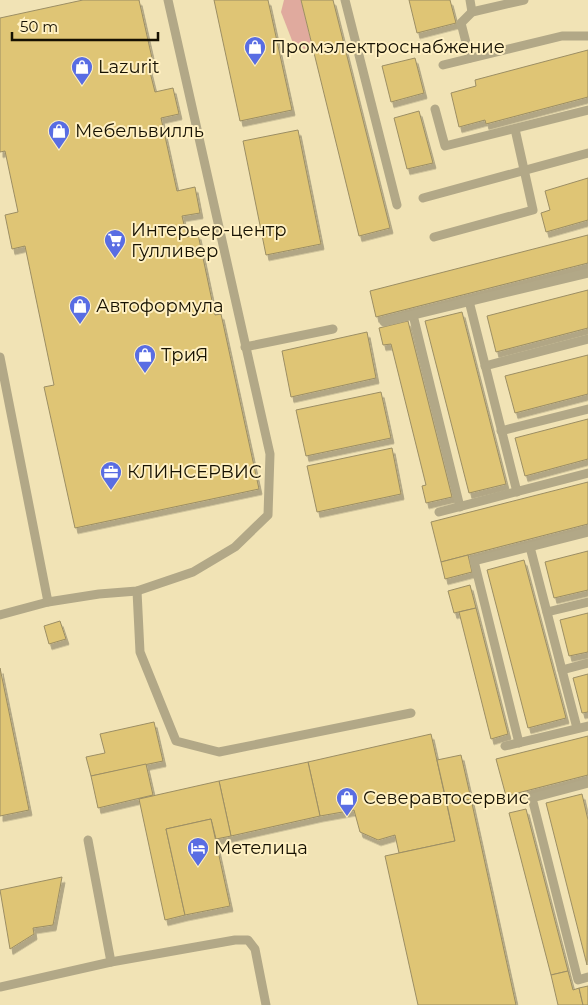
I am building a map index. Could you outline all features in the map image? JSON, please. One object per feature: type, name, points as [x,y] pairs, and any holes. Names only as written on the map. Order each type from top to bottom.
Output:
[{"type":"lane","points":[[0,615],[48,602],[99,594],[137,591],[193,572],[235,547],[268,516],[270,454],[168,0]]},
{"type":"lane","points":[[345,0],[397,205]]},
{"type":"lane","points":[[470,0],[472,12]]},
{"type":"lane","points":[[470,58],[461,23],[472,12],[524,0]]},
{"type":"lane","points":[[443,65],[562,36],[588,36]]},
{"type":"lane","points":[[435,109],[445,146],[588,110]]},
{"type":"lane","points":[[434,237],[534,210],[515,128]]},
{"type":"lane","points":[[423,198],[588,153]]},
{"type":"lane","points":[[384,322],[588,273]]},
{"type":"lane","points":[[469,301],[517,492]]},
{"type":"lane","points":[[413,315],[460,506]]},
{"type":"lane","points":[[245,347],[333,329]]},
{"type":"lane","points":[[485,366],[588,339]]},
{"type":"lane","points":[[0,357],[48,602]]},
{"type":"lane","points":[[501,431],[588,408]]},
{"type":"lane","points":[[439,512],[588,473]]},
{"type":"lane","points":[[519,743],[474,561],[588,532]]},
{"type":"lane","points":[[530,547],[577,728]]},
{"type":"lane","points":[[137,591],[140,652],[176,741],[219,752],[412,712]]},
{"type":"lane","points":[[547,612],[588,602]]},
{"type":"lane","points":[[562,670],[588,664]]},
{"type":"lane","points":[[505,746],[588,726]]},
{"type":"lane","points":[[588,783],[532,798],[578,980],[588,977]]},
{"type":"lane","points":[[88,840],[111,962]]},
{"type":"lane","points":[[0,986],[111,962],[235,940],[248,940],[255,948],[266,1005]]},
{"type":"shaded area","points":[[284,0],[301,0],[314,54],[293,43],[281,12]]},
{"type":"building","name":"Интерьер-центр Гулливер","points":[[83,0],[139,0],[154,67],[149,68],[155,92],[173,88],[179,114],[161,118],[177,191],[195,187],[200,213],[182,216],[187,237],[198,234],[215,315],[221,314],[259,489],[75,528],[44,387],[54,385],[25,246],[12,249],[5,215],[18,212],[5,151],[0,152],[0,18]]},
{"type":"building","name":"Промэлектроснабжение","points":[[214,0],[268,0],[292,110],[240,121]]},
{"type":"building","points":[[301,0],[333,0],[390,228],[359,236]]},
{"type":"building","points":[[409,0],[450,0],[456,23],[417,33]]},
{"type":"building","points":[[588,50],[588,97],[486,124],[485,120],[459,127],[451,93],[476,86],[475,80]]},
{"type":"building","points":[[415,58],[424,93],[391,102],[382,66]]},
{"type":"building","points":[[419,111],[433,163],[407,169],[394,118]]},
{"type":"building","points":[[298,130],[321,244],[266,255],[243,141]]},
{"type":"building","points":[[588,178],[588,220],[546,232],[541,213],[550,210],[545,191]]},
{"type":"building","points":[[588,235],[588,263],[376,317],[370,291]]},
{"type":"building","points":[[588,290],[588,328],[496,352],[487,316]]},
{"type":"building","points":[[462,312],[506,484],[469,493],[425,321]]},
{"type":"building","points":[[408,321],[452,497],[426,503],[422,486],[426,485],[391,344],[383,345],[379,328]]},
{"type":"building","points":[[367,332],[376,378],[291,397],[282,351]]},
{"type":"building","points":[[588,355],[588,394],[515,413],[505,376]]},
{"type":"building","points":[[381,392],[391,438],[306,456],[296,410]]},
{"type":"building","points":[[588,419],[588,459],[525,476],[515,438]]},
{"type":"building","points":[[392,448],[401,494],[317,512],[307,466]]},
{"type":"building","points":[[588,482],[588,524],[441,562],[431,522]]},
{"type":"building","points":[[588,551],[588,590],[554,598],[545,562]]},
{"type":"building","points":[[468,555],[472,572],[445,579],[441,562]]},
{"type":"building","points":[[524,560],[566,718],[528,728],[487,570]]},
{"type":"building","points":[[470,585],[476,608],[454,613],[448,591]]},
{"type":"building","points":[[476,608],[508,734],[491,739],[459,612]]},
{"type":"building","points":[[588,613],[588,652],[569,656],[560,620]]},
{"type":"building","points":[[60,621],[66,639],[49,644],[44,626]]},
{"type":"building","points":[[0,668],[29,810],[0,816]]},
{"type":"building","points":[[588,674],[588,712],[582,713],[573,678]]},
{"type":"building","points":[[154,722],[163,761],[91,776],[86,757],[105,753],[100,734]]},
{"type":"building","points":[[431,734],[455,841],[399,853],[395,835],[378,840],[360,832],[354,810],[320,816],[308,762]]},
{"type":"building","points":[[588,736],[588,775],[506,796],[496,759]]},
{"type":"building","points":[[461,755],[471,799],[447,804],[437,760]]},
{"type":"building","points":[[308,762],[320,816],[231,836],[219,781]]},
{"type":"building","points":[[146,764],[153,795],[98,808],[91,776]]},
{"type":"building","points":[[219,781],[231,836],[216,839],[211,819],[166,829],[185,915],[165,920],[139,799]]},
{"type":"building","points":[[582,794],[588,820],[587,965],[546,803]]},
{"type":"building","points":[[471,799],[516,1005],[418,1005],[385,856],[455,841],[447,804]]},
{"type":"building","points":[[526,809],[568,971],[551,975],[509,813]]},
{"type":"building","name":"Метелица","points":[[211,819],[230,906],[185,915],[166,829]]},
{"type":"building","points":[[62,877],[53,925],[33,928],[34,934],[10,949],[0,890]]},
{"type":"building","points":[[568,971],[573,990],[579,988],[583,1005],[558,1005],[551,975]]},
{"type":"building","points":[[588,986],[588,1005],[583,1005],[579,988]]},
{"type":"place","name":"Промэлектроснабжение","points":[[255,66]]},
{"type":"place","name":"Lazurit","points":[[82,86]]},
{"type":"place","name":"Мебельвилль","points":[[59,150]]},
{"type":"place","name":"Интерьер-центр Гулливер","points":[[115,259]]},
{"type":"place","name":"Автоформула","points":[[80,325]]},
{"type":"place","name":"ТриЯ","points":[[145,374]]},
{"type":"place","name":"КЛИНСЕРВИС","points":[[111,491]]},
{"type":"place","name":"Северавтосервис","points":[[347,817]]},
{"type":"place","name":"Метелица","points":[[198,867]]}]
